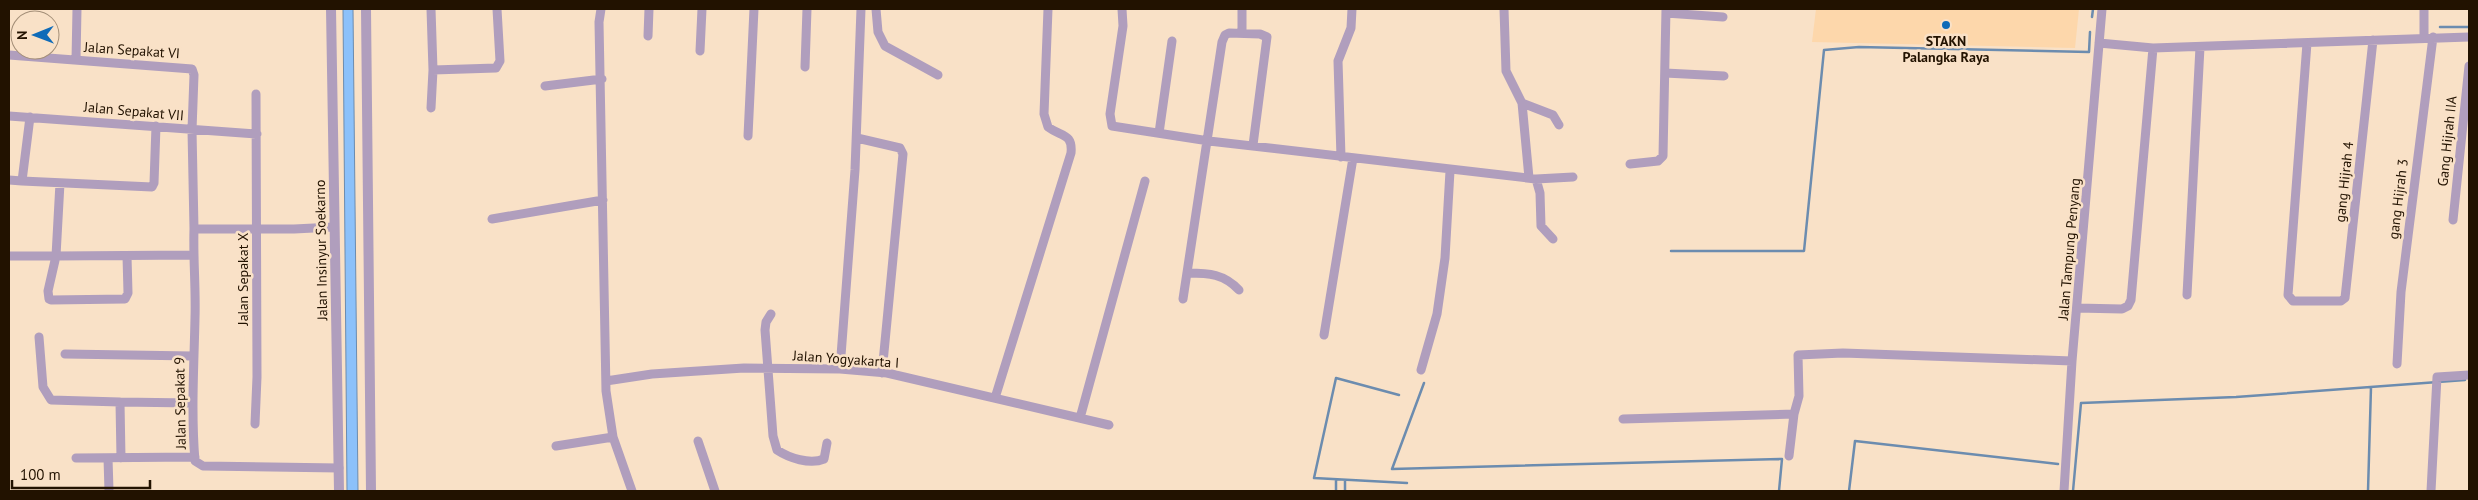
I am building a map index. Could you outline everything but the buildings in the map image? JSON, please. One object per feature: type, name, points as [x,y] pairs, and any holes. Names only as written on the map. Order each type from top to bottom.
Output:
[{"type":"street","points":[[76,60],[77,9]]},
{"type":"street","name":"Jalan Insinyur Soekarno","points":[[331,9],[340,491]]},
{"type":"street","points":[[366,9],[371,491]]},
{"type":"street","points":[[431,9],[433,70],[431,108]]},
{"type":"street","points":[[433,70],[496,68],[500,61],[497,9]]},
{"type":"street","points":[[648,36],[649,9]]},
{"type":"street","points":[[700,51],[702,9]]},
{"type":"street","points":[[748,136],[754,9]]},
{"type":"street","points":[[805,67],[807,9]]},
{"type":"street","points":[[840,369],[856,138],[861,9]]},
{"type":"street","points":[[876,9],[878,32],[885,46],[938,75]]},
{"type":"street","points":[[995,398],[1071,153],[1072,143],[1070,138],[1048,126],[1044,114],[1048,9]]},
{"type":"street","points":[[1122,9],[1123,26],[1110,121],[1114,127],[1208,141],[1253,145],[1450,171],[1532,179],[1573,177]]},
{"type":"street","points":[[1242,9],[1242,32]]},
{"type":"street","points":[[1341,156],[1338,61],[1351,28],[1352,9]]},
{"type":"street","points":[[1504,9],[1506,71],[1522,103],[1532,179],[1540,194],[1541,226],[1553,239]]},
{"type":"street","name":"Jalan Tampung Penyang","points":[[2064,491],[2072,361],[2102,9]]},
{"type":"street","name":"gang Hijrah 3","points":[[2397,364],[2402,282],[2428,37],[2424,9]]},
{"type":"street","points":[[601,10],[606,381],[613,437],[632,491]]},
{"type":"street","points":[[1630,164],[1658,160],[1663,156],[1666,11],[1722,17]]},
{"type":"street","points":[[1183,298],[1222,42],[1229,32],[1265,35],[1267,41],[1253,145]]},
{"type":"street","points":[[2099,43],[2153,48],[2200,48],[2469,36]]},
{"type":"street","name":"gang Hijrah 4","points":[[2307,43],[2288,295],[2293,301],[2341,301],[2345,298],[2373,40]]},
{"type":"street","points":[[1159,134],[1172,41]]},
{"type":"street","points":[[2077,308],[2122,308],[2128,306],[2131,300],[2153,48]]},
{"type":"street","points":[[2187,295],[2200,48]]},
{"type":"street","name":"Jalan Sepakat VI","points":[[9,55],[192,69],[194,75],[192,130]]},
{"type":"street","name":"Gang Hijrah IIA","points":[[2453,220],[2469,66]]},
{"type":"street","points":[[1665,73],[1724,76]]},
{"type":"street","points":[[545,86],[602,79]]},
{"type":"street","name":"Jalan Sepakat X","points":[[255,424],[256,94]]},
{"type":"street","points":[[1522,103],[1553,115],[1560,125]]},
{"type":"street","name":"Jalan Sepakat VII","points":[[9,116],[257,134]]},
{"type":"street","points":[[22,181],[30,117]]},
{"type":"street","points":[[9,180],[152,188],[154,183],[156,126]]},
{"type":"street","name":"Jalan Sepakat 9","points":[[192,130],[195,318],[192,404],[195,461],[200,465],[339,468]]},
{"type":"street","points":[[856,138],[900,148],[903,154],[882,373]]},
{"type":"street","points":[[1324,335],[1353,158]]},
{"type":"street","points":[[1421,370],[1437,314],[1445,258],[1450,171]]},
{"type":"street","points":[[1080,418],[1145,181]]},
{"type":"street","points":[[60,183],[56,256],[48,291],[49,299],[125,299],[128,292],[127,256]]},
{"type":"street","points":[[492,219],[603,200]]},
{"type":"street","points":[[194,229],[257,230],[334,227]]},
{"type":"street","points":[[9,256],[193,255]]},
{"type":"street","points":[[1188,273],[1210,273],[1220,276],[1229,280],[1239,290]]},
{"type":"street","points":[[771,314],[766,322],[765,330],[773,436],[777,450],[787,455],[818,462],[824,459],[827,443]]},
{"type":"street","points":[[39,337],[43,387],[51,400],[192,404]]},
{"type":"street","points":[[1789,456],[1798,396],[1798,355],[1843,353],[2072,361]]},
{"type":"street","points":[[65,354],[193,356]]},
{"type":"street","name":"Jalan Yogyakarta I","points":[[606,381],[652,374],[768,368],[840,369],[882,373],[1109,425]]},
{"type":"street","points":[[2431,491],[2437,377],[2469,375]]},
{"type":"street","points":[[120,402],[121,458]]},
{"type":"street","points":[[1623,418],[1794,414]]},
{"type":"street","points":[[556,446],[613,437]]},
{"type":"street","points":[[698,441],[715,491]]},
{"type":"street","points":[[76,458],[195,457]]},
{"type":"street","points":[[108,458],[109,491]]},
{"type":"shaded area","name":"STAKN Palangka Raya","points":[[1816,9],[2079,9],[2075,48],[1812,42]]},
{"type":"water","points":[[343,9],[353,9],[358,491],[347,491]]},
{"type":"waterway","points":[[2092,17],[2093,9]]},
{"type":"waterway","points":[[2440,27],[2469,27]]},
{"type":"waterway","points":[[1671,251],[1804,251],[1824,50],[1859,47],[2089,52],[2090,32]]},
{"type":"waterway","points":[[1399,395],[1336,378],[1314,478],[1407,483]]},
{"type":"waterway","points":[[2073,491],[2081,403],[2236,397],[2465,380]]},
{"type":"waterway","points":[[1424,383],[1392,469],[1782,459],[1779,491]]},
{"type":"waterway","points":[[2368,491],[2371,387]]},
{"type":"waterway","points":[[1849,491],[1855,441],[2058,464]]},
{"type":"waterway","points":[[1336,480],[1336,491]]},
{"type":"waterway","points":[[1345,480],[1345,491]]},
{"type":"place","name":"STAKN Palangka Raya","points":[[1946,25]]}]
